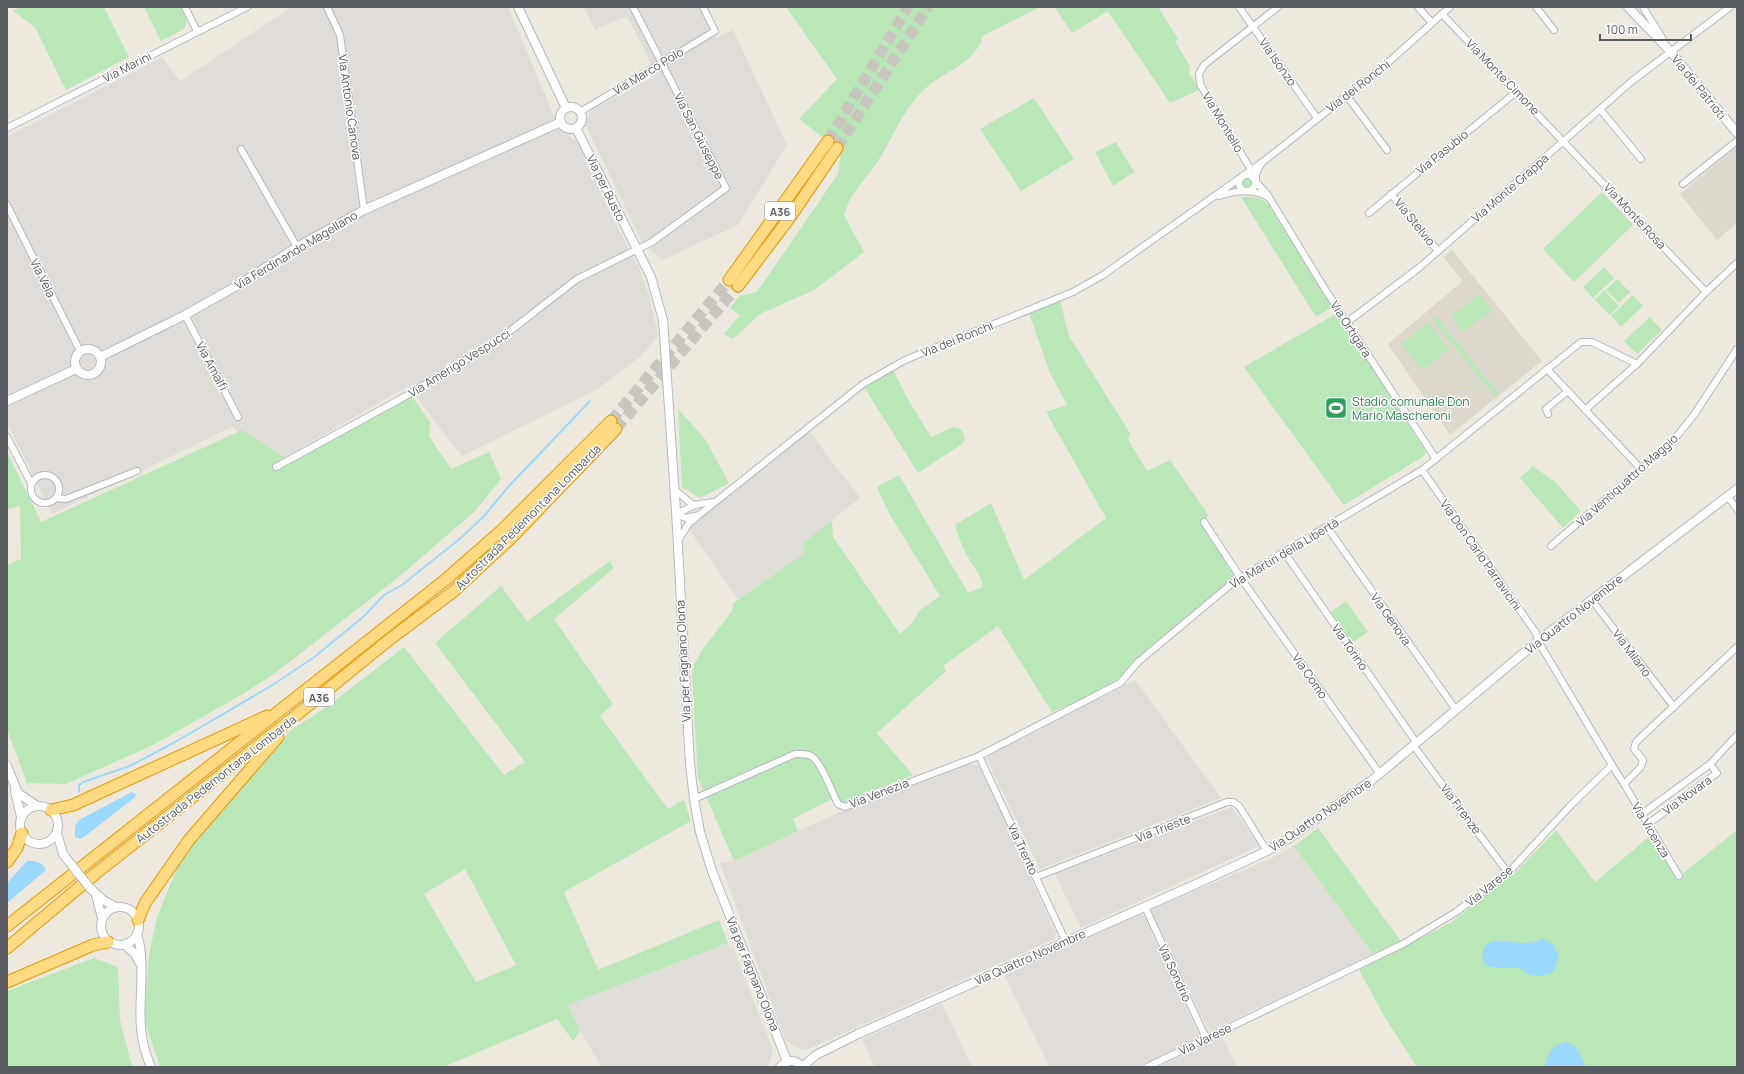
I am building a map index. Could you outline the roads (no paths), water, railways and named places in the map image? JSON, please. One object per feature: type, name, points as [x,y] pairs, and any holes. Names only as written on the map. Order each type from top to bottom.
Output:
[{"type":"highway","name":"A36","points":[[828,141],[734,283],[788,220],[837,148]]},
{"type":"highway","name":"Autostrada Pedemontana Lombarda","points":[[7,926],[462,566],[613,425],[510,539],[454,591],[390,639],[95,874],[7,948]]},
{"type":"highway","points":[[51,810],[73,805],[284,708]]},
{"type":"highway","points":[[138,920],[145,903],[189,840],[294,717]]},
{"type":"highway","points":[[7,862],[17,848],[22,833]]},
{"type":"highway","points":[[7,982],[92,945],[108,942]]},
{"type":"street","points":[[185,7],[197,31]]},
{"type":"street","name":"Via Marini","points":[[7,128],[247,7]]},
{"type":"street","name":"Via Antonio Canova","points":[[327,7],[340,35],[364,210]]},
{"type":"street","points":[[518,7],[566,108]]},
{"type":"street","name":"Via San Giuseppe","points":[[633,7],[726,188],[652,242],[636,249]]},
{"type":"street","name":"Via Marco Polo","points":[[580,112],[715,31],[703,7]]},
{"type":"street","name":"Via Isonzo","points":[[1240,7],[1317,118]]},
{"type":"street","points":[[1253,26],[1278,7]]},
{"type":"street","points":[[1418,7],[1432,23]]},
{"type":"street","name":"Via dei Ronchi","points":[[677,542],[689,523],[863,384],[906,360],[1073,292],[1103,275],[1264,161],[1383,67],[1450,7]]},
{"type":"street","points":[[1536,7],[1554,30]]},
{"type":"street","name":"Via dei Patrioti","points":[[1628,7],[1671,52],[1737,133]]},
{"type":"street","points":[[1634,14],[1643,7],[1671,52]]},
{"type":"street","name":"Via Monte Grappa","points":[[1346,323],[1438,251],[1632,81],[1730,7]]},
{"type":"street","name":"Via Monte Cimone","points":[[1442,14],[1564,140]]},
{"type":"street","name":"Via Montello","points":[[1251,170],[1200,84],[1199,74],[1204,65],[1253,26]]},
{"type":"street","name":"Via Pasubio","points":[[1369,213],[1516,92]]},
{"type":"street","points":[[1347,96],[1387,150]]},
{"type":"street","points":[[572,107],[580,112],[581,122],[576,128],[565,128],[561,122],[560,116],[566,108],[572,107]]},
{"type":"street","points":[[1600,109],[1641,159]]},
{"type":"street","name":"Via Ferdinando Magellano","points":[[100,357],[185,315],[240,284],[297,247],[364,210],[561,122]]},
{"type":"street","name":"Via per Busto","points":[[576,128],[636,249]]},
{"type":"street","name":"Via Monte Rosa","points":[[1564,140],[1706,292]]},
{"type":"street","points":[[1683,184],[1737,141]]},
{"type":"street","points":[[241,149],[297,247]]},
{"type":"street","name":"Via dei Ronchi","points":[[1212,199],[1229,193],[1246,191],[1254,188],[1258,170],[1264,161]]},
{"type":"street","points":[[1256,182],[1250,175],[1242,176],[1240,186],[1246,191],[1258,192],[1269,197]]},
{"type":"street","name":"Via Ortigara","points":[[1256,182],[1269,197],[1346,323],[1436,459]]},
{"type":"street","name":"Via Stelvio","points":[[1391,194],[1438,251]]},
{"type":"street","name":"Via Vela","points":[[7,205],[80,351]]},
{"type":"street","name":"Via Amerigo Vespucci","points":[[276,467],[418,389],[505,335],[577,279],[636,249]]},
{"type":"street","name":"Via per Fagnano Olona","points":[[636,249],[651,277],[663,320],[676,514],[690,764],[700,832],[712,871],[788,1061]]},
{"type":"street","points":[[1585,410],[1637,364],[1706,292],[1737,263]]},
{"type":"street","name":"Via Amalfi","points":[[185,315],[238,417]]},
{"type":"street","name":"Via Martiri della Libertà","points":[[979,756],[1120,683],[1138,662],[1240,577],[1422,470],[1577,344],[1585,341],[1592,342],[1637,364]]},
{"type":"street","points":[[92,349],[100,357],[101,366],[96,373],[91,375],[82,375],[76,368],[74,361],[80,351],[92,349]]},
{"type":"street","name":"Via Ventiquattro Maggio","points":[[1551,546],[1672,442],[1685,426],[1737,349]]},
{"type":"street","points":[[7,401],[76,368]]},
{"type":"street","points":[[1546,369],[1641,469]]},
{"type":"street","points":[[1548,414],[1546,408],[1568,391]]},
{"type":"street","points":[[7,437],[31,483],[30,488],[32,497],[39,503],[48,504],[56,498],[59,489],[56,480],[52,477],[43,475],[38,476],[31,483]]},
{"type":"street","name":"Via Don Carlo Parravicini","points":[[1422,470],[1536,633],[1538,641],[1612,765]]},
{"type":"street","points":[[56,498],[66,498],[137,471]]},
{"type":"street","points":[[674,489],[688,502],[695,505]]},
{"type":"street","name":"Via Quattro Novembre","points":[[802,1067],[816,1055],[858,1034],[1268,851],[1339,805],[1380,774],[1538,641],[1591,599],[1737,489]]},
{"type":"street","points":[[1727,496],[1737,509]]},
{"type":"street","points":[[676,514],[695,505],[716,501]]},
{"type":"street","points":[[676,514],[686,518],[699,515]]},
{"type":"street","name":"Via Como","points":[[1204,522],[1240,577],[1380,774]]},
{"type":"street","name":"Via Genova","points":[[1327,527],[1456,710]]},
{"type":"street","name":"Via Torino","points":[[1284,552],[1414,744]]},
{"type":"street","name":"Via Milano","points":[[1591,599],[1674,707]]},
{"type":"street","points":[[1612,765],[1624,784],[1643,765],[1643,760],[1634,749],[1635,744],[1737,647]]},
{"type":"street","name":"Via Novara","points":[[1642,814],[1710,764],[1737,735]]},
{"type":"street","name":"Via Firenze","points":[[1414,744],[1508,873]]},
{"type":"street","name":"Via Venezia","points":[[694,799],[795,754],[807,754],[814,758],[838,804],[845,806],[979,756]]},
{"type":"street","name":"Via Trento","points":[[979,756],[1066,942]]},
{"type":"street","name":"Via Novara","points":[[1648,824],[1717,773],[1710,764]]},
{"type":"street","name":"Via Varese","points":[[1147,1067],[1403,944],[1456,912],[1508,873],[1571,805],[1612,765]]},
{"type":"street","points":[[7,766],[22,817]]},
{"type":"street","points":[[13,784],[18,794],[37,806],[51,810],[58,823],[57,833],[64,856],[96,895],[116,907],[128,909],[134,913],[138,920],[137,934],[141,956],[140,1021],[144,1048],[151,1067]]},
{"type":"street","name":"Via Vicenza","points":[[1624,784],[1679,876]]},
{"type":"street","name":"Via Trieste","points":[[1036,878],[1227,802],[1233,802],[1239,806],[1268,851]]},
{"type":"street","points":[[37,806],[28,810],[22,817],[20,823],[22,833],[28,841],[42,844],[64,856]]},
{"type":"street","points":[[42,844],[49,842],[57,833]]},
{"type":"street","points":[[96,895],[102,918],[100,930],[108,942],[114,945],[125,945],[131,942],[137,934]]},
{"type":"street","points":[[102,918],[109,910],[116,907]]},
{"type":"street","name":"Via Sondrio","points":[[1145,907],[1206,1038]]},
{"type":"street","points":[[125,945],[135,954],[141,967]]},
{"type":"street","points":[[780,1067],[788,1061],[796,1061],[802,1067]]},
{"type":"water","points":[[132,792],[136,795],[134,798],[84,837],[80,839],[75,837],[75,826],[79,820]]},
{"type":"water","points":[[27,861],[38,862],[46,870],[7,903],[7,883]]},
{"type":"water","points":[[1542,938],[1553,944],[1559,957],[1554,971],[1548,974],[1534,976],[1519,968],[1493,967],[1488,966],[1484,962],[1482,956],[1484,947],[1490,943],[1503,941],[1527,943],[1535,942]]},
{"type":"water","points":[[1565,1042],[1576,1048],[1586,1067],[1545,1067],[1547,1058],[1553,1048],[1560,1043]]},
{"type":"waterway","points":[[79,792],[79,785],[83,782],[130,766],[177,741],[271,686],[313,658],[363,617],[384,595],[402,585],[462,537],[485,515],[509,486],[590,401]]},
{"type":"tunnel","points":[[828,141],[908,7]]},
{"type":"tunnel","points":[[837,148],[928,7]]},
{"type":"tunnel","points":[[611,421],[729,280]]},
{"type":"tunnel","points":[[616,429],[738,286]]},
{"type":"place","name":"Stadio comunale Don Mario Mascheroni","points":[[1336,408]]}]
